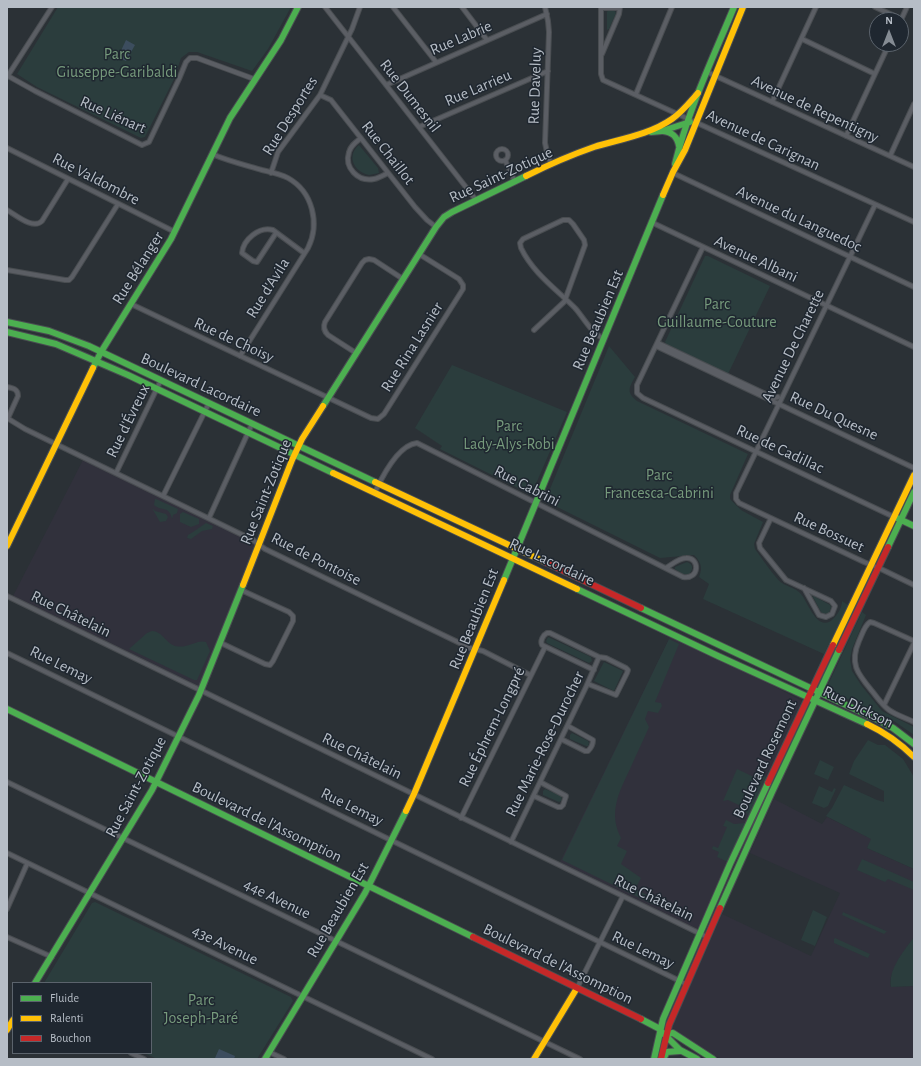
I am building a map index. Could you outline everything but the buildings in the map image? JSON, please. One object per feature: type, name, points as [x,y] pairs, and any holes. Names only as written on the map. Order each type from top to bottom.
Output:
[{"type":"street","points":[[8,77],[52,7]]},
{"type":"street","name":"Rue Bélanger","points":[[7,546],[101,352],[175,232],[230,118],[254,79],[281,40],[298,7]]},
{"type":"street","name":"Rue Dumesnil","points":[[325,7],[476,200]]},
{"type":"street","name":"Rue Desportes","points":[[271,173],[278,152],[320,95],[348,37],[360,7]]},
{"type":"street","points":[[393,7],[436,62]]},
{"type":"street","points":[[462,7],[487,40]]},
{"type":"street","name":"Rue Daveluy","points":[[545,7],[549,32],[545,143],[551,165]]},
{"type":"street","points":[[601,7],[620,7],[619,14],[601,56],[601,7]]},
{"type":"street","points":[[636,94],[672,7]]},
{"type":"street","name":"Rue Beaubien Est","points":[[673,172],[686,150],[698,93],[734,7]]},
{"type":"street","name":"Rue Beaubien Est","points":[[264,1059],[369,886],[414,794],[476,649],[653,223],[673,172],[679,146],[715,76],[743,7]]},
{"type":"street","points":[[772,102],[816,7]]},
{"type":"street","points":[[875,7],[885,12]]},
{"type":"street","name":"Rue Labrie","points":[[386,85],[547,14]]},
{"type":"street","points":[[721,38],[729,41]]},
{"type":"street","points":[[802,39],[875,74]]},
{"type":"street","points":[[846,136],[885,52]]},
{"type":"street","name":"Avenue de Carignan","points":[[601,56],[602,78],[692,121],[914,222]]},
{"type":"street","name":"Rue Liénart","points":[[8,77],[142,145],[149,142],[186,62],[190,58],[197,58],[254,79]]},
{"type":"street","name":"Rue Larrieu","points":[[419,127],[548,71]]},
{"type":"street","name":"Avenue de Repentigny","points":[[707,72],[914,167]]},
{"type":"street","name":"Rue Beaubien Est","points":[[679,114],[690,104],[698,93]]},
{"type":"street","name":"Rue Chaillot","points":[[320,95],[331,100],[425,218],[436,227]]},
{"type":"street","points":[[890,156],[914,104]]},
{"type":"street","name":"Rue Saint-Zotique","points":[[36,982],[124,839],[156,782],[201,691],[294,454],[436,227],[448,214],[551,165],[582,152],[645,133],[679,114]]},
{"type":"street","name":"Rue Saint-Zotique","points":[[645,133],[662,131],[692,121]]},
{"type":"street","points":[[662,131],[670,132],[675,135],[679,146]]},
{"type":"street","points":[[361,138],[354,143],[349,152],[348,162],[352,171],[359,177],[368,180],[375,179],[388,173]]},
{"type":"street","name":"Rue Valdombre","points":[[7,148],[175,232]]},
{"type":"street","name":"Rue d'Avila","points":[[212,154],[283,176],[292,181],[304,193],[310,203],[314,215],[314,226],[310,243],[240,356]]},
{"type":"street","points":[[505,160],[515,182]]},
{"type":"street","name":"Avenue du Languedoc","points":[[673,172],[914,287]]},
{"type":"street","points":[[7,210],[32,224],[39,224],[68,178]]},
{"type":"street","points":[[7,270],[66,280],[71,279],[118,204]]},
{"type":"street","name":"Avenue De Charette","points":[[736,499],[736,493],[876,205]]},
{"type":"street","points":[[534,330],[560,307],[565,300],[585,245],[584,240],[573,224],[567,220],[563,220],[525,238],[520,243],[522,252],[540,276],[565,300],[574,308],[596,334],[604,339]]},
{"type":"street","name":"Avenue Albani","points":[[653,223],[914,347]]},
{"type":"street","name":"Rue d'Avila","points":[[276,233],[257,262],[242,254],[243,249],[253,234],[268,229],[273,230],[304,253]]},
{"type":"street","points":[[703,247],[657,344],[774,398],[778,397]]},
{"type":"street","name":"Rue Rina Lasnier","points":[[328,398],[371,418],[378,419],[384,414],[463,289],[463,285],[459,279],[419,254]]},
{"type":"street","points":[[356,353],[328,335],[324,330],[324,326],[325,322],[358,270],[364,261],[369,259],[374,260],[403,279]]},
{"type":"street","name":"Rue de Choisy","points":[[131,304],[328,398]]},
{"type":"street","name":"Boulevard Lacordaire","points":[[7,322],[58,334],[101,352],[379,484]]},
{"type":"street","name":"Boulevard Lacordaire","points":[[7,332],[56,344],[97,361],[375,492]]},
{"type":"street","name":"Rue de Cadillac","points":[[657,344],[637,385],[636,393],[643,398],[914,526]]},
{"type":"street","name":"Rue Du Quesne","points":[[657,344],[914,468]]},
{"type":"street","name":"Rue d'Évreux","points":[[116,473],[161,380]]},
{"type":"street","points":[[7,387],[15,389],[18,392],[18,396],[7,418]]},
{"type":"street","points":[[163,496],[209,404]]},
{"type":"street","name":"Rue de Pontoise","points":[[7,418],[25,429],[209,518],[259,544],[265,549],[530,675]]},
{"type":"street","points":[[209,518],[252,424]]},
{"type":"street","name":"Rue Cabrini","points":[[375,492],[388,468],[396,457],[410,445],[417,443],[536,504],[686,578],[693,575],[696,571],[696,566],[693,560],[687,558],[666,568]]},
{"type":"street","name":"Boulevard Rosemont","points":[[654,1059],[662,1019],[730,864],[914,475]]},
{"type":"street","name":"Rue Lacordaire","points":[[379,484],[812,689]]},
{"type":"street","name":"Rue Lacordaire","points":[[375,492],[808,698]]},
{"type":"street","name":"Boulevard Rosemont","points":[[662,1059],[666,1034],[686,984],[772,792],[914,492]]},
{"type":"street","name":"Rue Bossuet","points":[[736,499],[739,503],[914,585]]},
{"type":"street","points":[[771,518],[759,543],[760,548],[784,578],[833,602],[835,609],[829,617],[819,615],[804,588]]},
{"type":"street","points":[[221,643],[270,665],[293,621],[293,616],[289,612],[241,590]]},
{"type":"street","name":"Rue Châtelain","points":[[7,596],[707,937]]},
{"type":"street","points":[[884,705],[914,642],[870,622],[866,626],[856,651],[855,668],[884,705],[892,712],[914,722]]},
{"type":"street","name":"Rue Éphrem-Longpré","points":[[461,818],[545,647],[541,642],[544,634],[547,633],[599,657]]},
{"type":"street","points":[[545,647],[594,670]]},
{"type":"street","points":[[718,656],[722,647]]},
{"type":"street","name":"Rue Lemay","points":[[7,653],[686,984]]},
{"type":"street","points":[[588,684],[616,695],[628,673],[626,668],[606,658],[599,657]]},
{"type":"street","name":"Rue Marie-Rose-Durocher","points":[[511,842],[588,684],[599,657]]},
{"type":"street","name":"Rue Dickson","points":[[812,689],[893,728],[914,744]]},
{"type":"street","name":"Rue Dickson","points":[[808,698],[890,736],[914,757]]},
{"type":"street","name":"Boulevard de l'Assomption","points":[[7,709],[660,1029],[680,1051],[697,1059]]},
{"type":"street","points":[[561,739],[585,751],[590,749],[593,740],[568,726]]},
{"type":"street","name":"44e Avenue","points":[[7,782],[580,1059]]},
{"type":"street","points":[[534,796],[561,807],[563,805],[566,796],[540,782]]},
{"type":"street","name":"43e Avenue","points":[[7,854],[432,1059]]},
{"type":"street","points":[[7,909],[27,864]]},
{"type":"street","points":[[534,1059],[577,988],[623,896]]},
{"type":"street","points":[[7,937],[52,957]]},
{"type":"street","name":"Boulevard de l'Assomption","points":[[666,1034],[673,1033],[713,1059]]},
{"type":"street","points":[[662,1059],[667,1052],[680,1051]]},
{"type":"street","points":[[269,1052],[284,1059]]},
{"type":"street","points":[[133,1054],[144,1059]]},
{"type":"shaded area","points":[[84,458],[259,544],[201,691],[12,598]]},
{"type":"shaded area","points":[[672,633],[802,701],[700,934],[559,864]]},
{"type":"shaded area","points":[[774,799],[822,824],[827,817],[872,839],[867,848],[914,869],[914,937],[897,962],[890,983],[891,987],[914,986],[914,1059],[722,1059],[702,1050],[673,1028],[673,1024],[722,914],[811,956],[840,893],[750,853]]},
{"type":"green space","name":"Parc Giuseppe-Garibaldi","points":[[58,7],[291,7],[268,49],[252,71],[197,52],[189,52],[181,58],[174,79],[145,137],[141,138],[37,87],[17,74]]},
{"type":"green space","points":[[608,10],[614,10],[616,13],[609,29],[607,30],[607,12]]},
{"type":"green space","points":[[359,145],[378,168],[379,173],[369,175],[359,171],[356,167],[352,159],[355,149]]},
{"type":"green space","name":"Parc Guillaume-Couture","points":[[705,256],[708,256],[770,286],[728,374],[666,344],[665,342]]},
{"type":"green space","name":"Parc Francesca-Cabrini","points":[[609,346],[635,377],[631,384],[630,392],[637,401],[748,454],[730,495],[730,499],[741,510],[763,522],[754,544],[755,549],[782,583],[797,590],[801,594],[818,620],[823,623],[834,618],[841,606],[842,601],[848,605],[824,654],[703,599],[709,584],[699,577],[701,565],[694,555],[660,558],[545,501]]},
{"type":"green space","name":"Parc Lady-Alys-Robi","points":[[452,365],[567,412],[532,493],[530,494],[440,449],[442,446],[415,428]]},
{"type":"green space","points":[[155,499],[178,509],[177,513],[173,515],[172,519],[167,510],[154,505]]},
{"type":"green space","points":[[152,508],[155,511],[166,514],[168,517],[166,521],[160,522]]},
{"type":"green space","points":[[183,512],[199,519],[199,524],[191,527],[180,522],[180,514]]},
{"type":"green space","points":[[206,523],[213,526],[212,529],[202,531],[191,539],[187,538],[188,535]]},
{"type":"green space","points":[[687,562],[691,564],[692,567],[689,574],[683,574],[675,569],[675,567]]},
{"type":"green space","points":[[812,595],[830,605],[831,607],[829,613],[824,614],[821,612]]},
{"type":"green space","points":[[862,612],[866,615],[852,649],[850,659],[852,671],[882,711],[914,727],[914,735],[891,719],[826,689]]},
{"type":"green space","points":[[152,631],[159,633],[175,646],[180,647],[203,641],[206,642],[210,651],[197,680],[194,680],[129,649],[147,633]]},
{"type":"green space","points":[[548,637],[591,657],[592,661],[589,663],[547,643],[546,641]]},
{"type":"green space","points":[[669,639],[679,644],[655,702],[661,703],[662,706],[658,713],[648,711],[645,719],[649,727],[622,786],[615,811],[617,829],[621,838],[617,846],[627,851],[621,864],[641,878],[635,889],[657,900],[654,905],[562,860]]},
{"type":"green space","points":[[604,662],[623,671],[614,691],[594,681]]},
{"type":"green space","points":[[572,733],[588,741],[588,746],[570,739],[570,735]]},
{"type":"green space","points":[[868,740],[878,745],[885,745],[903,759],[914,777],[914,869],[867,848],[871,839],[826,816],[844,785],[884,802],[884,791],[849,774],[854,761]]},
{"type":"green space","points":[[820,760],[834,767],[828,780],[814,774]]},
{"type":"green space","points":[[737,769],[758,779],[760,774],[767,777],[749,816],[741,806],[728,800],[723,801]]},
{"type":"green space","points":[[819,786],[832,792],[834,788],[836,789],[828,806],[824,808],[812,803]]},
{"type":"green space","points":[[545,789],[561,796],[561,801],[559,802],[543,795],[543,791]]},
{"type":"green space","points":[[726,820],[734,824],[746,823],[728,862],[717,857],[719,852],[712,849],[713,846],[718,848],[727,827],[723,826]]},
{"type":"green space","points":[[862,859],[914,882],[914,890],[888,879],[885,882],[857,870]]},
{"type":"green space","name":"Parc Joseph-Paré","points":[[95,902],[291,997],[293,1001],[257,1059],[157,1059],[146,1054],[152,1054],[152,982],[45,982],[92,903]]},
{"type":"green space","points":[[813,910],[827,917],[815,946],[801,940]]},
{"type":"green space","points":[[843,912],[887,931],[884,934],[842,915]]},
{"type":"green space","points":[[914,937],[914,986],[891,987],[894,967]]},
{"type":"green space","points":[[835,938],[870,954],[868,958],[834,943]]},
{"type":"water","points":[[126,40],[135,45],[126,61],[118,57]]},
{"type":"water","points":[[219,1049],[235,1056],[234,1059],[215,1058]]},
{"type":"traffic: fast","points":[[93,368],[101,352],[171,239],[230,118],[281,40],[298,7]]},
{"type":"traffic: fast","points":[[675,164],[680,144],[694,104],[734,7]]},
{"type":"traffic: fast","points":[[651,132],[662,131],[690,122]]},
{"type":"traffic: fast","points":[[663,131],[674,135],[679,146]]},
{"type":"traffic: fast","points":[[323,406],[436,227],[444,217],[526,176]]},
{"type":"traffic: fast","points":[[504,580],[663,195]]},
{"type":"traffic: fast","points":[[7,322],[49,331],[89,346],[375,482]]},
{"type":"traffic: fast","points":[[7,332],[56,344],[128,375],[333,473]]},
{"type":"traffic: fast","points":[[888,547],[914,492]]},
{"type":"traffic: fast","points":[[897,518],[914,526]]},
{"type":"traffic: fast","points":[[36,982],[152,790],[199,695],[243,585]]},
{"type":"traffic: fast","points":[[577,589],[718,656],[867,724]]},
{"type":"traffic: fast","points":[[641,608],[878,720],[893,728],[914,744]]},
{"type":"traffic: fast","points":[[720,908],[772,792],[839,650]]},
{"type":"traffic: fast","points":[[7,709],[473,937]]},
{"type":"traffic: fast","points":[[654,1059],[663,1019],[730,864],[768,783]]},
{"type":"traffic: fast","points":[[265,1059],[365,893],[406,811]]},
{"type":"traffic: fast","points":[[641,1019],[658,1028],[680,1050],[697,1059]]},
{"type":"traffic: fast","points":[[666,1034],[673,1033],[713,1059]]},
{"type":"traffic: fast","points":[[663,1059],[667,1052],[680,1051]]},
{"type":"traffic: slow","points":[[663,195],[685,150],[743,7]]},
{"type":"traffic: slow","points":[[526,176],[585,150],[654,129],[676,116],[698,93]]},
{"type":"traffic: slow","points":[[7,546],[93,368]]},
{"type":"traffic: slow","points":[[243,585],[292,460],[302,439],[323,406]]},
{"type":"traffic: slow","points":[[333,473],[577,589]]},
{"type":"traffic: slow","points":[[833,645],[914,475]]},
{"type":"traffic: slow","points":[[375,482],[545,562]]},
{"type":"traffic: slow","points":[[406,811],[504,580]]},
{"type":"traffic: slow","points":[[867,724],[892,738],[914,757]]},
{"type":"traffic: slow","points":[[534,1059],[577,988]]},
{"type":"traffic: slow","points":[[7,1030],[12,1022]]},
{"type":"traffic: jam","points":[[839,650],[888,547]]},
{"type":"traffic: jam","points":[[545,562],[641,608]]},
{"type":"traffic: jam","points":[[768,783],[833,645]]},
{"type":"traffic: jam","points":[[661,1059],[669,1025],[720,908]]},
{"type":"traffic: jam","points":[[473,937],[641,1019]]}]
